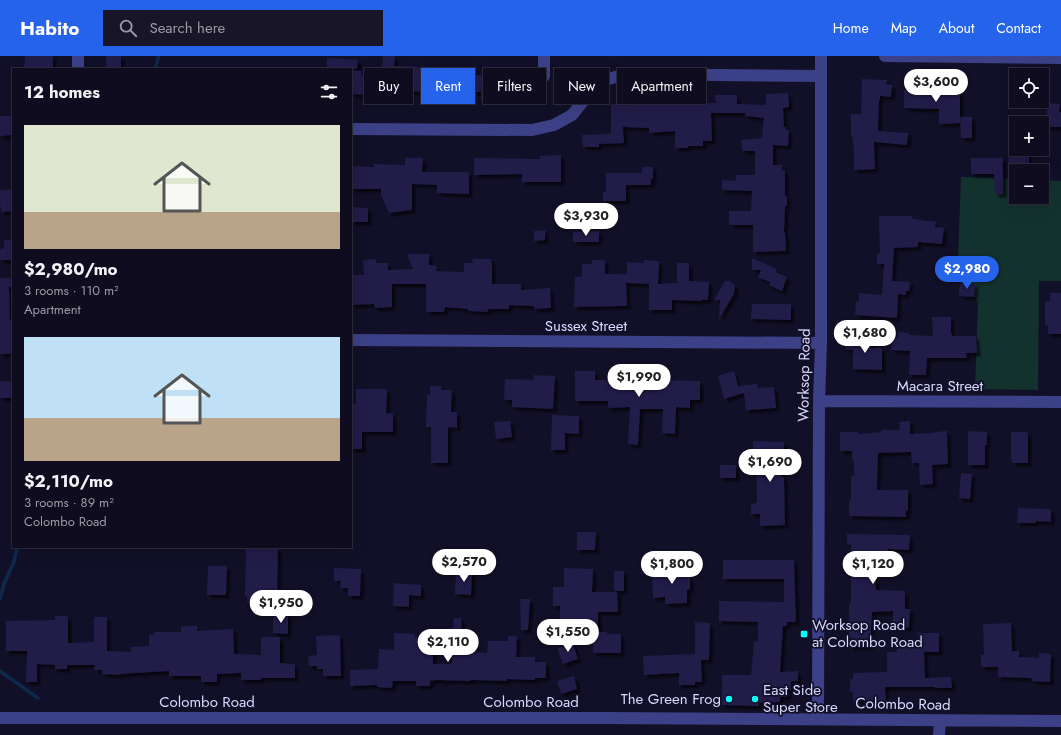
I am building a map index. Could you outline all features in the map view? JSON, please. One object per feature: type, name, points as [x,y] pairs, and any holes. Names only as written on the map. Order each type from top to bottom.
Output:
[{"type":"street","points":[[544,56],[544,68]]},
{"type":"street","name":"Worksop Road","points":[[818,719],[819,401],[821,343],[821,56]]},
{"type":"street","points":[[885,56],[1061,58]]},
{"type":"street","points":[[352,128],[532,130],[554,125],[572,115],[589,94],[605,80],[626,74],[821,76]]},
{"type":"street","name":"Sussex Street","points":[[352,340],[821,343]]},
{"type":"street","name":"Macara Street","points":[[819,401],[1061,402]]},
{"type":"street","name":"Colombo Road","points":[[0,718],[611,718],[1061,721]]},
{"type":"street","points":[[939,735],[940,720]]},
{"type":"green space","points":[[961,177],[1009,179],[1009,204],[1049,204],[1049,180],[1061,181],[1061,281],[1039,281],[1038,390],[975,389],[978,304],[958,261]]},
{"type":"building","points":[[25,56],[53,56],[53,68],[24,68]]},
{"type":"building","points":[[106,56],[121,56],[121,68],[106,68]]},
{"type":"building","points":[[383,56],[395,56],[394,66],[421,68],[421,92],[413,91],[413,68],[382,68]]},
{"type":"building","points":[[327,58],[358,60],[357,69],[327,68]]},
{"type":"building","points":[[352,70],[362,71],[361,75],[364,75],[364,95],[352,94]]},
{"type":"building","points":[[475,75],[483,75],[483,101],[481,101],[481,92],[475,92]]},
{"type":"building","points":[[862,79],[887,80],[886,84],[892,85],[891,97],[880,96],[878,131],[908,133],[907,145],[874,142],[875,169],[854,170],[851,114],[861,114]]},
{"type":"building","points":[[904,90],[960,90],[960,123],[939,124],[939,109],[904,108]]},
{"type":"building","points":[[788,93],[789,107],[783,108],[784,127],[786,127],[786,130],[789,130],[788,146],[773,145],[773,165],[782,165],[782,170],[785,170],[785,196],[787,197],[787,206],[785,206],[784,232],[786,251],[753,252],[753,225],[729,225],[729,211],[751,211],[752,191],[722,190],[722,180],[736,181],[736,175],[755,175],[755,151],[742,151],[741,140],[762,138],[764,118],[745,116],[745,113],[711,113],[712,141],[703,141],[703,146],[675,148],[675,131],[649,133],[649,128],[623,127],[624,143],[599,144],[599,147],[583,147],[582,135],[611,134],[611,104],[623,104],[623,106],[634,104],[706,104],[717,103],[714,95],[737,95],[737,104],[766,105],[766,94]]},
{"type":"building","points":[[1049,103],[1060,104],[1059,112],[1061,112],[1061,127],[1049,127],[1049,116],[1046,116],[1047,108],[1049,108]]},
{"type":"building","points":[[0,116],[11,116],[12,135],[0,136]]},
{"type":"building","points":[[960,117],[972,117],[972,138],[961,138]]},
{"type":"building","points":[[1009,149],[1009,156],[1029,156],[1029,164],[1008,164]]},
{"type":"building","points":[[561,155],[561,182],[522,182],[522,174],[474,175],[474,158],[540,159],[540,156]]},
{"type":"building","points":[[405,158],[423,158],[422,172],[469,172],[469,194],[437,193],[437,185],[412,184],[412,210],[389,213],[381,195],[381,189],[352,189],[352,166],[374,167],[374,164],[405,165]]},
{"type":"building","points":[[971,158],[1003,158],[1003,194],[995,194],[994,174],[971,174]]},
{"type":"building","points":[[642,167],[653,167],[653,179],[651,179],[651,185],[626,185],[626,201],[603,201],[603,192],[606,192],[606,173],[642,173]]},
{"type":"building","points":[[12,189],[12,211],[1,212],[0,190]]},
{"type":"building","points":[[352,207],[368,208],[368,222],[352,222]]},
{"type":"building","points":[[879,216],[912,216],[913,219],[936,222],[935,227],[944,228],[942,244],[918,242],[918,247],[894,248],[892,281],[910,282],[909,291],[906,291],[906,295],[898,294],[897,318],[855,315],[856,302],[859,302],[859,293],[882,295],[884,264],[877,264],[877,253],[880,254]]},
{"type":"building","points":[[545,230],[545,240],[534,241],[534,231]]},
{"type":"building","points":[[599,231],[599,242],[573,242],[573,232]]},
{"type":"building","points":[[4,240],[12,240],[12,260],[0,260],[0,249],[4,248]]},
{"type":"building","points":[[407,254],[429,254],[429,265],[437,266],[436,271],[464,272],[464,263],[473,263],[472,259],[491,259],[492,284],[521,284],[521,290],[550,288],[551,308],[534,309],[534,306],[509,305],[509,309],[488,309],[488,312],[468,311],[468,309],[445,307],[444,312],[426,312],[426,284],[392,284],[392,307],[375,308],[374,304],[352,305],[352,275],[364,275],[363,260],[376,259],[376,263],[388,263],[388,270],[413,269]]},
{"type":"building","points":[[752,258],[777,269],[776,272],[787,277],[782,291],[769,285],[770,282],[758,277],[761,270],[752,270]]},
{"type":"building","points":[[592,260],[605,260],[605,274],[627,274],[627,262],[643,263],[644,260],[659,261],[658,284],[677,283],[677,263],[689,263],[689,281],[709,282],[708,300],[672,300],[672,310],[649,310],[649,284],[626,283],[627,306],[574,307],[575,277],[582,277],[582,264],[592,264]]},
{"type":"building","points":[[0,278],[12,278],[12,287],[9,287],[10,320],[12,320],[12,354],[0,354]]},
{"type":"building","points":[[725,281],[729,281],[735,285],[734,294],[719,319],[720,300],[714,300]]},
{"type":"building","points":[[960,282],[975,284],[974,297],[959,296]]},
{"type":"building","points":[[1050,293],[1061,293],[1061,334],[1048,334],[1048,325],[1045,325],[1045,302],[1050,301]]},
{"type":"building","points":[[752,304],[791,304],[791,320],[751,319]]},
{"type":"building","points":[[932,317],[951,317],[952,336],[976,336],[977,353],[966,353],[967,358],[927,358],[926,375],[909,375],[910,351],[891,350],[892,337],[898,338],[898,332],[909,333],[909,335],[933,336]]},
{"type":"building","points":[[859,338],[871,338],[871,348],[882,348],[882,370],[853,369],[853,350],[845,349],[845,339],[859,340]]},
{"type":"building","points":[[575,371],[595,371],[595,380],[700,381],[700,400],[690,400],[690,408],[676,407],[675,434],[662,433],[663,409],[640,409],[638,445],[628,444],[630,407],[608,408],[608,401],[575,401]]},
{"type":"building","points":[[734,371],[738,386],[757,384],[758,388],[774,387],[776,408],[746,410],[744,393],[724,399],[718,376]]},
{"type":"building","points":[[534,375],[555,376],[553,409],[512,407],[512,400],[504,400],[505,379],[534,380]]},
{"type":"building","points":[[0,381],[12,382],[12,398],[0,398]]},
{"type":"building","points":[[430,386],[441,386],[441,390],[452,390],[451,412],[457,412],[457,428],[448,427],[448,463],[431,463],[431,427],[426,427],[427,395],[430,395]]},
{"type":"building","points":[[356,389],[387,389],[386,413],[393,414],[393,432],[362,432],[362,449],[352,449],[352,404],[356,404]]},
{"type":"building","points":[[552,415],[579,416],[579,434],[565,433],[565,450],[551,450]]},
{"type":"building","points":[[510,421],[512,437],[496,439],[494,422]]},
{"type":"building","points":[[910,421],[910,434],[947,431],[948,464],[932,465],[933,484],[920,485],[919,463],[912,463],[911,452],[878,453],[877,490],[908,490],[908,511],[906,511],[906,517],[849,516],[851,476],[854,475],[854,460],[852,460],[852,451],[840,451],[840,432],[858,432],[859,434],[881,432],[881,430],[900,430],[899,422]]},
{"type":"building","points":[[968,431],[987,432],[987,445],[985,445],[985,465],[968,465]]},
{"type":"building","points":[[1011,432],[1028,432],[1028,463],[1012,463]]},
{"type":"building","points":[[753,441],[784,442],[784,459],[781,459],[782,477],[784,477],[785,525],[760,526],[760,514],[751,514],[751,504],[757,503],[756,458],[753,458]]},
{"type":"building","points":[[720,465],[736,465],[736,478],[720,478]]},
{"type":"building","points":[[961,473],[972,474],[970,499],[959,498]]},
{"type":"building","points":[[1018,508],[1051,509],[1051,522],[1036,521],[1036,523],[1017,523]]},
{"type":"building","points":[[577,532],[596,532],[595,550],[577,550]]},
{"type":"building","points":[[847,534],[910,535],[909,550],[888,549],[888,563],[875,563],[876,590],[905,591],[905,609],[910,609],[909,628],[893,627],[893,611],[872,612],[870,647],[850,647],[851,637],[849,637],[849,603],[851,603],[851,544],[847,545]]},
{"type":"building","points":[[246,548],[278,548],[277,603],[247,602],[247,596],[245,596]]},
{"type":"building","points":[[723,560],[794,560],[796,622],[787,622],[787,626],[783,626],[780,672],[798,671],[798,681],[791,681],[791,690],[788,690],[788,697],[780,697],[780,702],[759,703],[759,706],[722,705],[722,675],[751,675],[754,641],[758,642],[758,622],[719,621],[719,601],[784,602],[784,579],[723,579]]},
{"type":"building","points":[[208,566],[227,566],[226,595],[207,595]]},
{"type":"building","points":[[686,567],[686,577],[690,577],[690,589],[687,590],[687,603],[665,604],[665,597],[653,598],[652,574],[661,574],[661,568]]},
{"type":"building","points":[[334,568],[361,569],[360,596],[348,596],[348,588],[340,588],[341,581],[334,581]]},
{"type":"building","points":[[564,568],[593,569],[592,592],[617,592],[618,612],[598,612],[598,629],[564,640],[560,627],[560,606],[553,606],[553,587],[564,587]]},
{"type":"building","points":[[456,571],[472,571],[471,595],[455,594]]},
{"type":"building","points":[[614,571],[624,571],[624,591],[614,591]]},
{"type":"building","points":[[394,583],[421,585],[421,596],[409,595],[409,607],[393,606]]},
{"type":"building","points":[[520,599],[530,599],[528,630],[521,630]]},
{"type":"building","points":[[273,614],[288,614],[288,634],[273,633]]},
{"type":"building","points":[[55,616],[68,616],[68,643],[94,642],[94,617],[107,617],[107,651],[131,652],[131,647],[149,646],[149,635],[154,635],[154,632],[181,632],[181,626],[197,626],[197,631],[233,629],[234,654],[261,655],[261,637],[280,637],[280,663],[295,664],[295,678],[261,678],[261,680],[241,680],[241,673],[217,674],[217,682],[201,682],[201,676],[169,676],[169,671],[120,675],[102,674],[102,670],[94,670],[95,665],[67,665],[67,669],[55,669],[55,665],[37,664],[37,682],[26,682],[27,651],[6,651],[6,621],[55,620]]},
{"type":"building","points":[[454,618],[461,618],[463,652],[487,653],[488,641],[508,641],[508,636],[517,636],[516,657],[535,657],[535,662],[546,662],[546,678],[535,678],[534,680],[507,679],[507,681],[437,680],[430,681],[430,686],[416,686],[416,681],[393,681],[392,688],[377,687],[377,685],[350,686],[350,670],[378,669],[379,649],[394,650],[394,633],[415,634],[415,637],[421,637],[420,649],[433,649],[433,664],[452,664],[453,641],[450,641],[450,628],[453,628]]},
{"type":"building","points":[[695,622],[710,623],[709,660],[701,660],[702,682],[695,682],[695,685],[679,685],[679,673],[644,675],[643,656],[695,654]]},
{"type":"building","points":[[1011,623],[1012,651],[1019,651],[1019,657],[1039,658],[1039,653],[1051,654],[1050,682],[1031,681],[1032,678],[998,677],[998,667],[981,667],[981,655],[984,655],[983,624]]},
{"type":"building","points":[[593,632],[621,634],[621,653],[593,653]]},
{"type":"building","points":[[918,633],[939,633],[939,652],[924,652],[925,678],[951,677],[952,688],[885,687],[886,704],[877,704],[877,701],[853,701],[853,692],[850,692],[850,679],[853,679],[853,673],[887,672],[887,652],[897,652],[897,647],[918,648]]},
{"type":"building","points":[[340,635],[341,676],[323,676],[323,669],[317,669],[317,666],[309,666],[308,656],[317,655],[316,636]]},
{"type":"building","points":[[573,644],[578,659],[563,664],[557,648]]},
{"type":"building","points":[[574,676],[577,689],[561,694],[557,681]]},
{"type":"waterway","points":[[155,68],[159,56]]},
{"type":"waterway","points":[[0,599],[4,584],[14,562],[17,548]]},
{"type":"waterway","points":[[0,671],[38,698]]},
{"type":"place","name":"Worksop Road at Colombo Road","points":[[804,634]]},
{"type":"place","name":"The Green Frog","points":[[729,699]]},
{"type":"place","name":"East Side Super Store","points":[[755,699]]}]
